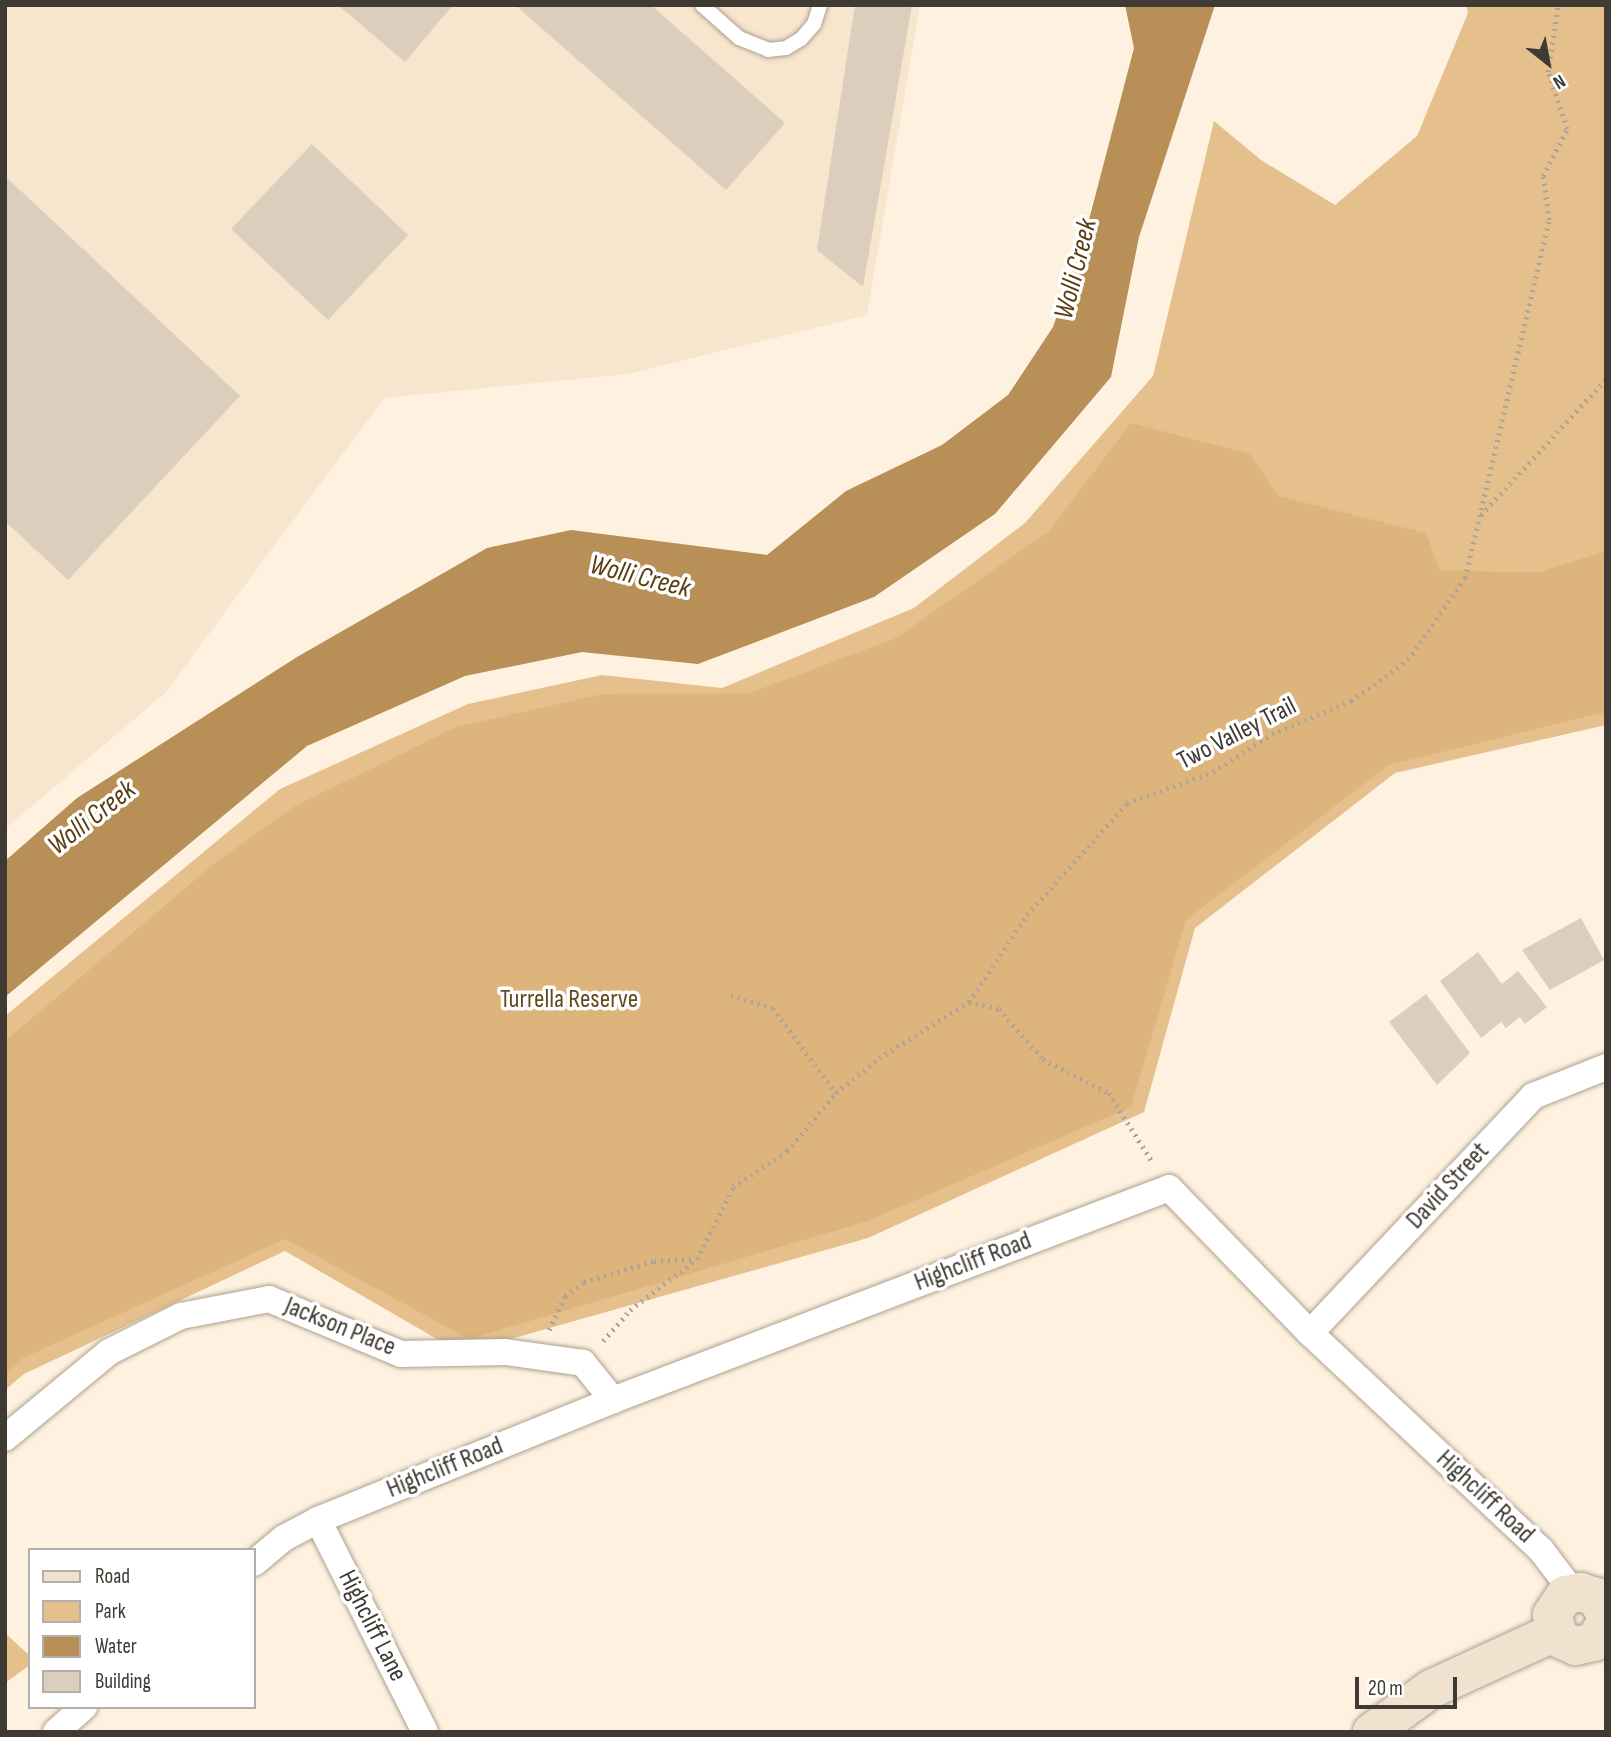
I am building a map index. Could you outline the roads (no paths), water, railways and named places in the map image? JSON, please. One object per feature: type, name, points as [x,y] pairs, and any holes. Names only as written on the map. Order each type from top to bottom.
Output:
[{"type":"main road","points":[[1597,1607],[1554,1607],[1555,1632],[1568,1644],[1586,1646],[1601,1636],[1606,1623]]},
{"type":"main road","points":[[1371,1732],[1431,1689],[1555,1632]]},
{"type":"street","name":"David Street","points":[[1310,1333],[1533,1096],[1606,1067]]},
{"type":"street","name":"Highcliff Road","points":[[256,1561],[284,1538],[318,1520],[613,1400],[1169,1188],[1310,1333],[1541,1549],[1597,1607]]},
{"type":"street","name":"Jackson Place","points":[[5,1438],[109,1352],[181,1316],[269,1299],[401,1354],[505,1352],[583,1363],[613,1400]]},
{"type":"street","name":"Highcliff Lane","points":[[318,1520],[425,1732]]},
{"type":"street","points":[[56,1732],[82,1709]]},
{"type":"lane","points":[[702,5],[739,38],[768,50],[786,48],[801,39],[814,24],[820,5]]},
{"type":"water","name":"Wolli Creek","points":[[1125,5],[1215,5],[1139,237],[1111,377],[995,514],[874,597],[698,664],[582,652],[465,676],[307,746],[5,997],[5,861],[77,798],[297,657],[487,548],[571,530],[767,555],[846,491],[942,445],[1008,395],[1053,327],[1085,235],[1134,48]]},
{"type":"park label","name":"Turrella Reserve","points":[[569,1000]]}]
